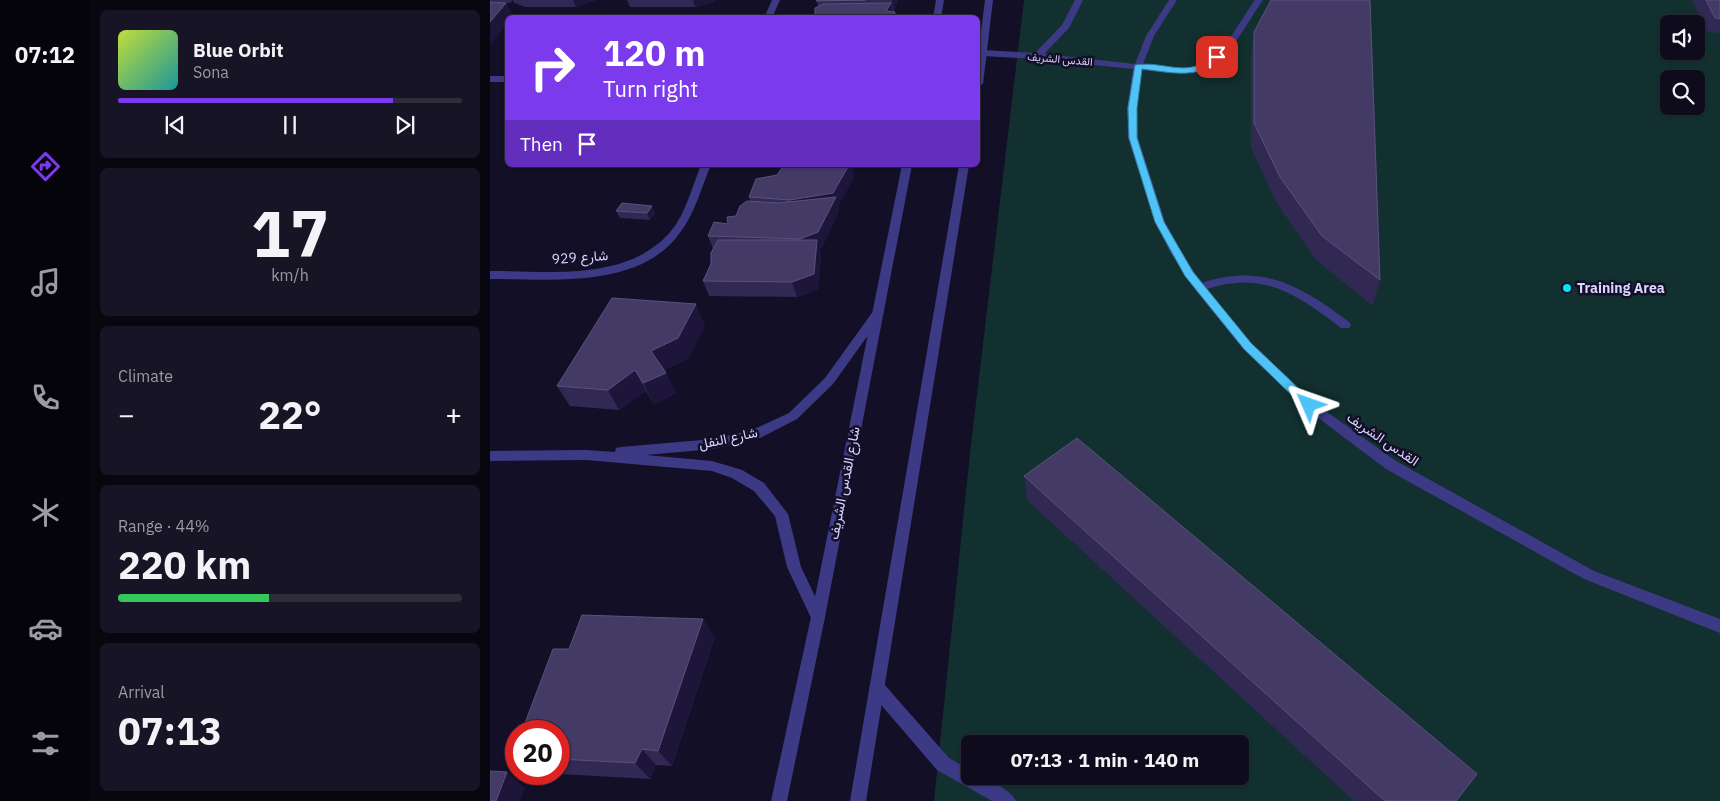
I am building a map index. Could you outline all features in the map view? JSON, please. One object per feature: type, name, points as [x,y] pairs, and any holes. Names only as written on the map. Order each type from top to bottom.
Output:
[{"type":"street","points":[[769,15],[776,0]]},
{"type":"street","points":[[938,15],[940,0]]},
{"type":"street","points":[[980,72],[989,0]]},
{"type":"street","points":[[1037,56],[1066,26],[1079,0]]},
{"type":"street","name":"القدس الشريف","points":[[1173,0],[1150,36],[1138,66],[1132,108],[1133,138],[1139,162],[1160,222],[1175,252],[1200,288],[1247,346],[1309,405],[1391,465],[1516,537],[1589,575],[1720,626]]},
{"type":"street","points":[[1138,66],[1180,71],[1208,66],[1217,57],[1259,0]]},
{"type":"street","name":"القدس الشريف","points":[[983,53],[1037,56],[1138,66]]},
{"type":"street","points":[[490,79],[505,80]]},
{"type":"street","name":"شارع 929","points":[[490,274],[595,274],[627,268],[655,252],[674,235],[684,218],[705,167]]},
{"type":"street","name":"شارع القدس الشريف","points":[[780,801],[907,167]]},
{"type":"street","points":[[858,801],[964,167]]},
{"type":"street","points":[[1200,288],[1226,280],[1253,279],[1280,283],[1304,295],[1345,325]]},
{"type":"street","name":"شارع النفل","points":[[490,456],[586,455],[713,444],[755,434],[793,416],[829,380],[878,312]]},
{"type":"street","name":"شارع النفل","points":[[586,455],[712,466],[737,474],[759,487],[781,514],[794,567],[818,617]]},
{"type":"street","points":[[877,688],[943,764],[1008,801]]},
{"type":"green space","points":[[1024,0],[1720,0],[1720,801],[934,801],[970,453]]},
{"type":"building","points":[[817,0],[865,0],[816,1]]},
{"type":"building","points":[[1271,0],[1370,0],[1380,280],[1322,236],[1280,177],[1254,123],[1254,32]]},
{"type":"building","points":[[1706,0],[1720,0],[1720,19],[1715,18]]},
{"type":"building","points":[[490,2],[506,3],[490,22]]},
{"type":"building","points":[[891,3],[886,11],[895,12],[894,15],[815,15],[815,8],[823,4]]},
{"type":"building","points":[[783,167],[848,167],[833,193],[790,200],[749,197],[756,179],[777,175]]},
{"type":"building","points":[[836,197],[818,232],[800,239],[708,236],[714,222],[728,224],[727,217],[736,216],[740,206],[747,201],[778,203]]},
{"type":"building","points":[[622,203],[652,206],[647,213],[616,211]]},
{"type":"building","points":[[718,240],[817,240],[814,274],[792,282],[703,281],[711,264],[711,253]]},
{"type":"building","points":[[612,298],[696,304],[678,338],[651,351],[666,373],[643,383],[635,370],[608,390],[557,386]]},
{"type":"building","points":[[1077,438],[1477,774],[1456,801],[1385,801],[1024,476]]},
{"type":"building","points":[[582,615],[703,619],[658,751],[642,749],[635,763],[570,760],[570,720],[526,720],[553,649],[569,649]]},
{"type":"building","points":[[490,771],[505,772],[505,777],[496,801],[490,801]]},
{"type":"place","name":"Training Area","points":[[1567,288]]},
{"type":"route","points":[[1217,57],[1208,66],[1194,70],[1180,71],[1138,66],[1132,108],[1133,138],[1139,162],[1160,222],[1175,252],[1189,274],[1247,346],[1309,405]]}]
